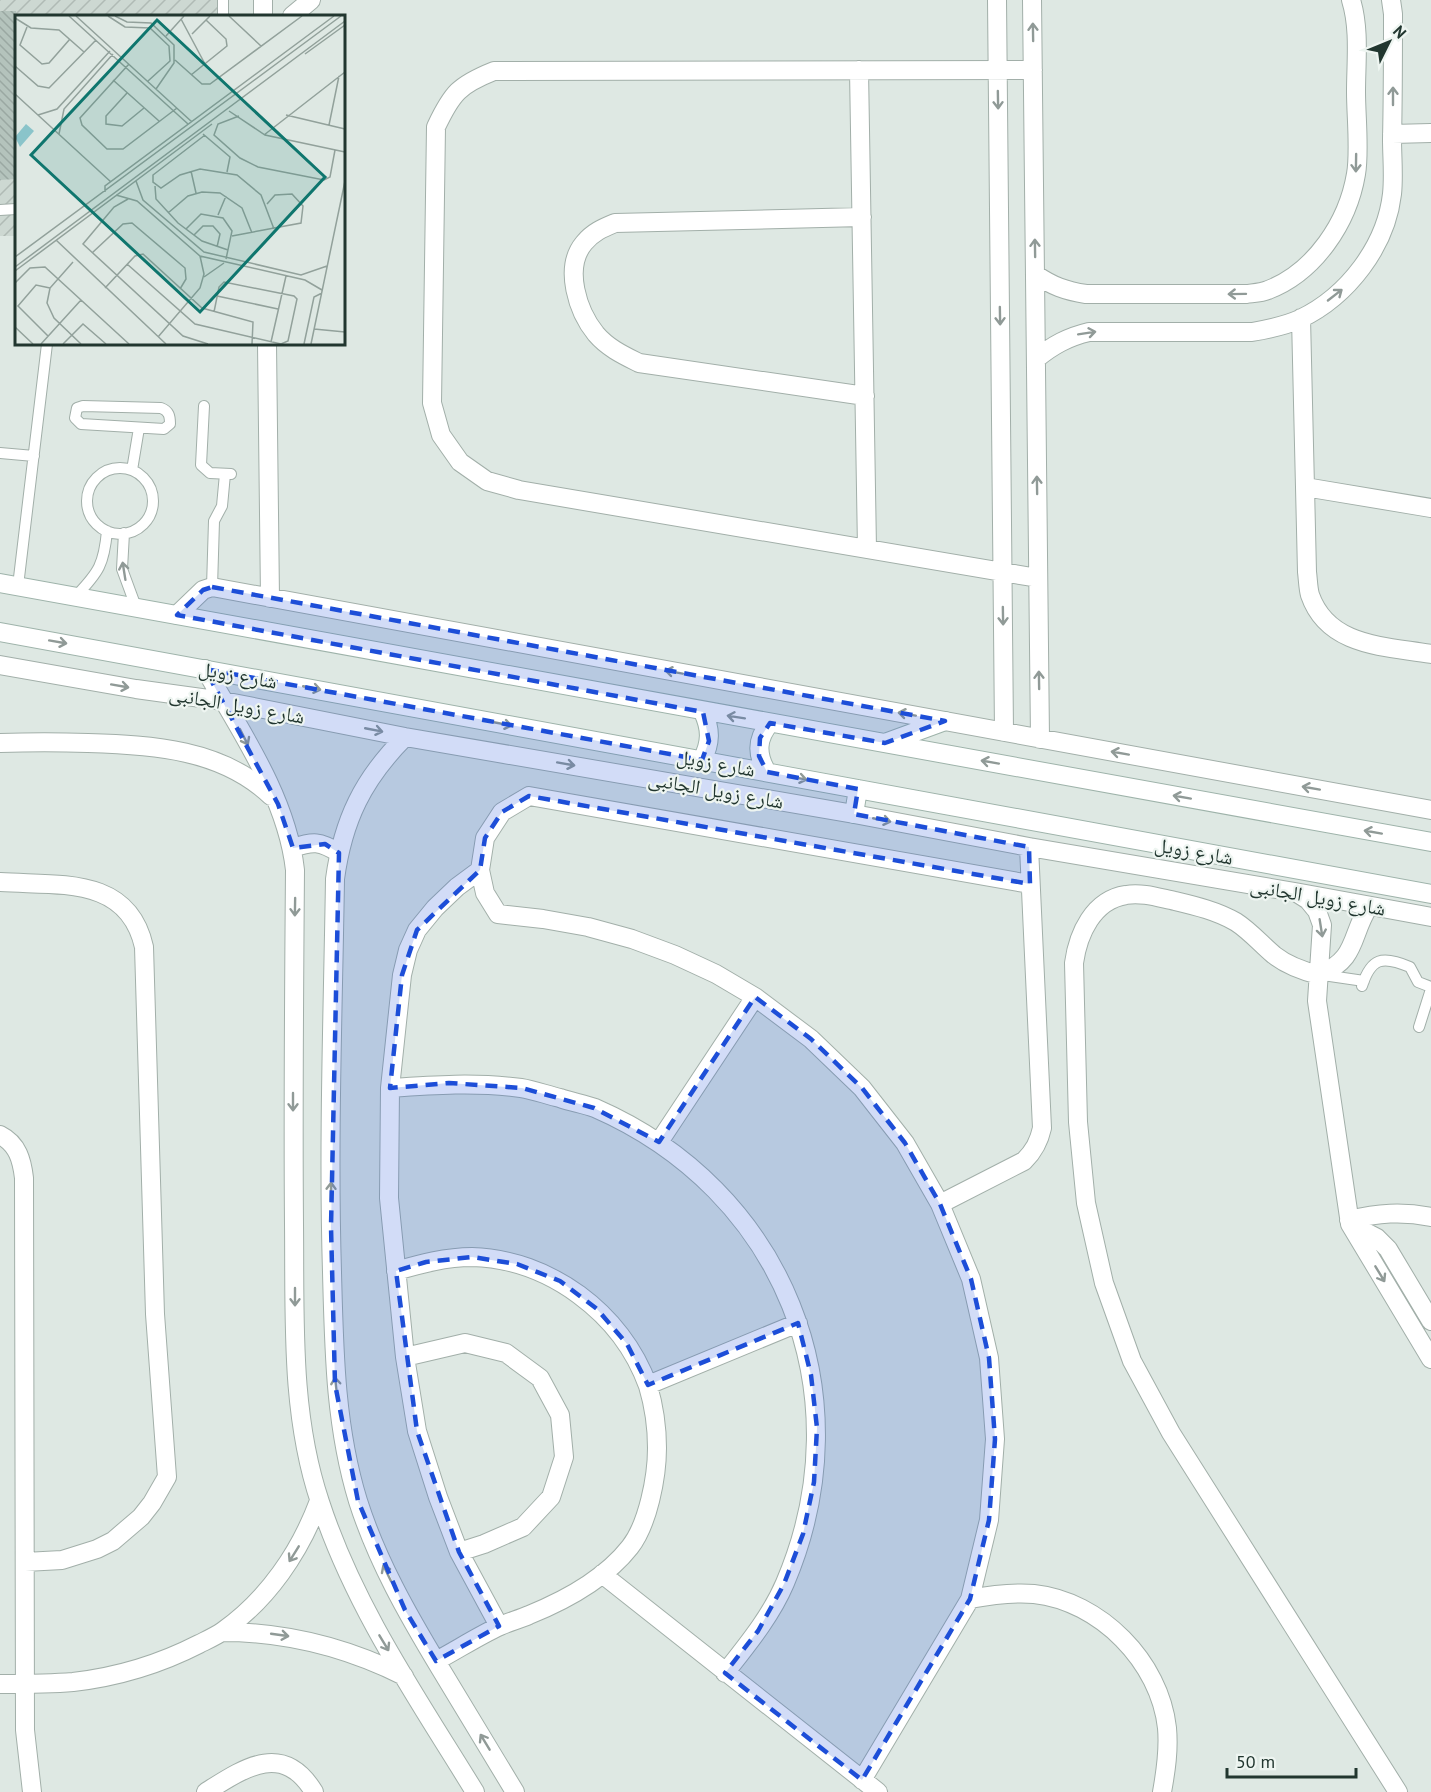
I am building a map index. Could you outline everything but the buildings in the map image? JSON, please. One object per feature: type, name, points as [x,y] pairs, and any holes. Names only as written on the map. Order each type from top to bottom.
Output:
[{"type":"street","points":[[293,15],[311,0]]},
{"type":"street","points":[[997,0],[1004,732]]},
{"type":"street","points":[[1032,0],[1040,738]]},
{"type":"street","points":[[1035,274],[1050,285],[1068,292],[1086,294],[1246,294],[1267,291],[1284,282],[1311,262],[1333,236],[1344,216],[1357,172],[1356,28],[1351,0]]},
{"type":"street","points":[[1036,359],[1060,341],[1089,332],[1252,332],[1276,328],[1318,309],[1345,287],[1368,260],[1383,228],[1392,194],[1393,14],[1391,0]]},
{"type":"street","points":[[859,70],[867,549]]},
{"type":"street","points":[[1033,70],[494,71],[468,81],[448,101],[436,127],[432,403],[441,435],[460,462],[487,481],[519,490],[1038,578]]},
{"type":"street","points":[[1392,134],[1431,133]]},
{"type":"street","points":[[862,217],[615,223],[597,231],[582,244],[574,263],[575,288],[582,313],[597,334],[616,352],[639,363],[865,396]]},
{"type":"street","points":[[1301,318],[1307,572],[1310,593],[1319,613],[1334,630],[1353,640],[1431,654]]},
{"type":"street","points":[[267,345],[270,598]]},
{"type":"street","points":[[1305,487],[1431,508]]},
{"type":"street","points":[[9,584],[1431,843]]},
{"type":"street","points":[[177,615],[203,590],[212,587],[1431,810]]},
{"type":"street","name":"شارع زويل","points":[[0,632],[1431,894]]},
{"type":"street","name":"شارع زويل الجانبى","points":[[0,665],[136,689],[223,701],[405,736],[1431,917]]},
{"type":"street","points":[[205,669],[278,804],[293,848],[295,870],[293,1028],[295,1325],[297,1395],[309,1463],[319,1501],[351,1582],[404,1676],[475,1792]]},
{"type":"street","points":[[702,760],[710,731],[703,712]]},
{"type":"street","points":[[885,743],[945,721]]},
{"type":"street","points":[[767,772],[759,756],[759,747],[760,738],[770,723]]},
{"type":"street","points":[[405,736],[386,756],[356,801],[346,826],[335,879],[331,1227],[335,1384],[344,1443],[358,1501],[379,1557],[405,1610],[515,1792]]},
{"type":"street","points":[[0,743],[141,744],[177,750],[236,772],[259,785],[278,804]]},
{"type":"street","points":[[854,814],[858,789]]},
{"type":"street","points":[[862,1780],[969,1599],[989,1520],[995,1439],[991,1381],[989,1358],[971,1279],[940,1204],[905,1143],[862,1088],[812,1039],[755,997],[685,959],[632,939],[576,925],[498,914],[485,893],[480,870],[485,838],[502,812],[529,796],[1030,884]]},
{"type":"street","points":[[293,848],[308,843],[325,844],[339,853]]},
{"type":"street","points":[[940,1204],[1024,1161],[1039,1141],[1042,1128],[1029,847]]},
{"type":"street","points":[[480,870],[435,908],[417,930],[408,950],[402,975],[390,1088],[389,1198],[405,1357],[417,1431],[438,1497],[459,1552],[500,1626]]},
{"type":"street","points":[[0,882],[81,887],[101,892],[119,902],[129,912],[142,935],[151,1122],[155,1314],[167,1477],[141,1517],[113,1541],[88,1553],[62,1560],[26,1562]]},
{"type":"street","points":[[1295,892],[1308,900],[1317,911],[1322,925],[1317,1001],[1319,1027],[1350,1222],[1431,1359]]},
{"type":"street","points":[[1369,906],[1347,956],[1340,964],[1319,975],[1287,964],[1236,923],[1215,912],[1140,895],[1125,895],[1111,900],[1089,920],[1076,948],[1074,963],[1078,1122],[1086,1203],[1104,1283],[1132,1361],[1184,1453],[1398,1792]]},
{"type":"street","points":[[659,1142],[755,997]]},
{"type":"street","points":[[390,1088],[449,1083],[522,1088],[594,1108],[659,1142],[696,1170],[729,1203],[750,1231],[780,1280],[798,1323],[811,1375],[817,1428],[814,1482],[803,1534],[784,1584],[758,1631],[725,1673]]},
{"type":"street","points":[[0,1135],[16,1148],[23,1163],[24,1178],[25,1730],[32,1792]]},
{"type":"street","points":[[1350,1222],[1389,1213],[1431,1216]]},
{"type":"street","points":[[1350,1222],[1377,1238],[1388,1249],[1431,1322]]},
{"type":"street","points":[[396,1271],[426,1262],[472,1257],[517,1264],[560,1281],[597,1309],[627,1344],[648,1385],[657,1426],[657,1468],[648,1509],[630,1546],[602,1574],[568,1598],[500,1626],[436,1661]]},
{"type":"street","points":[[648,1385],[798,1323]]},
{"type":"street","points":[[405,1357],[465,1343],[506,1353],[540,1378],[560,1415],[564,1457],[551,1497],[523,1527],[459,1552]]},
{"type":"street","points":[[0,1684],[72,1682],[133,1670],[178,1654],[222,1632],[257,1601],[287,1564],[311,1523],[319,1501]]},
{"type":"street","points":[[602,1574],[878,1792]]},
{"type":"street","points":[[969,1599],[1002,1593],[1035,1594],[1068,1602],[1097,1617],[1123,1638],[1144,1664],[1158,1694],[1167,1726],[1168,1759],[1162,1792]]},
{"type":"street","points":[[222,1632],[263,1633],[315,1642],[366,1658],[404,1676]]},
{"type":"street","points":[[206,1792],[252,1765],[275,1763],[287,1766],[298,1773],[314,1792]]},
{"type":"lane","points":[[0,210],[15,209]]},
{"type":"lane","points":[[9,584],[34,456],[47,345]]},
{"type":"lane","points":[[83,406],[161,408],[170,415],[170,424],[167,428],[139,428],[81,424],[76,420],[76,411],[83,406]]},
{"type":"lane","points":[[204,406],[201,465],[210,473],[228,474],[222,506],[214,521],[212,587]]},
{"type":"lane","points":[[132,470],[139,428]]},
{"type":"lane","points":[[0,453],[34,456]]},
{"type":"lane","points":[[115,468],[132,470],[139,474],[150,488],[152,504],[146,520],[140,526],[124,533],[107,531],[100,527],[89,513],[87,497],[89,488],[93,481],[106,470],[115,468]]},
{"type":"lane","points":[[76,596],[101,567],[107,531]]},
{"type":"lane","points":[[124,533],[122,569],[136,607]]},
{"type":"lane","points":[[1319,975],[1363,984],[1367,971],[1378,962],[1389,960],[1410,967],[1418,982],[1431,988],[1419,1027]]},
{"type":"highlighted area","points":[[212,587],[945,721],[885,743],[770,723],[760,738],[759,756],[767,772],[858,789],[854,814],[1029,847],[1030,884],[529,796],[502,812],[485,838],[480,870],[417,930],[402,975],[390,1088],[449,1083],[522,1088],[594,1108],[659,1142],[755,997],[811,1039],[862,1088],[905,1143],[940,1204],[971,1279],[989,1358],[995,1439],[989,1520],[970,1599],[862,1780],[725,1673],[758,1631],[784,1584],[803,1534],[814,1482],[817,1428],[811,1375],[798,1323],[648,1385],[627,1344],[597,1309],[560,1281],[517,1264],[472,1257],[426,1262],[396,1271],[417,1431],[459,1552],[499,1626],[436,1661],[405,1610],[358,1501],[335,1384],[331,1227],[339,853],[325,844],[293,848],[278,804],[205,669],[702,760],[709,741],[703,712],[177,615],[203,590]]},
{"type":"shaded area","points":[[0,0],[228,0],[228,15],[15,15],[15,236],[0,236]]}]
